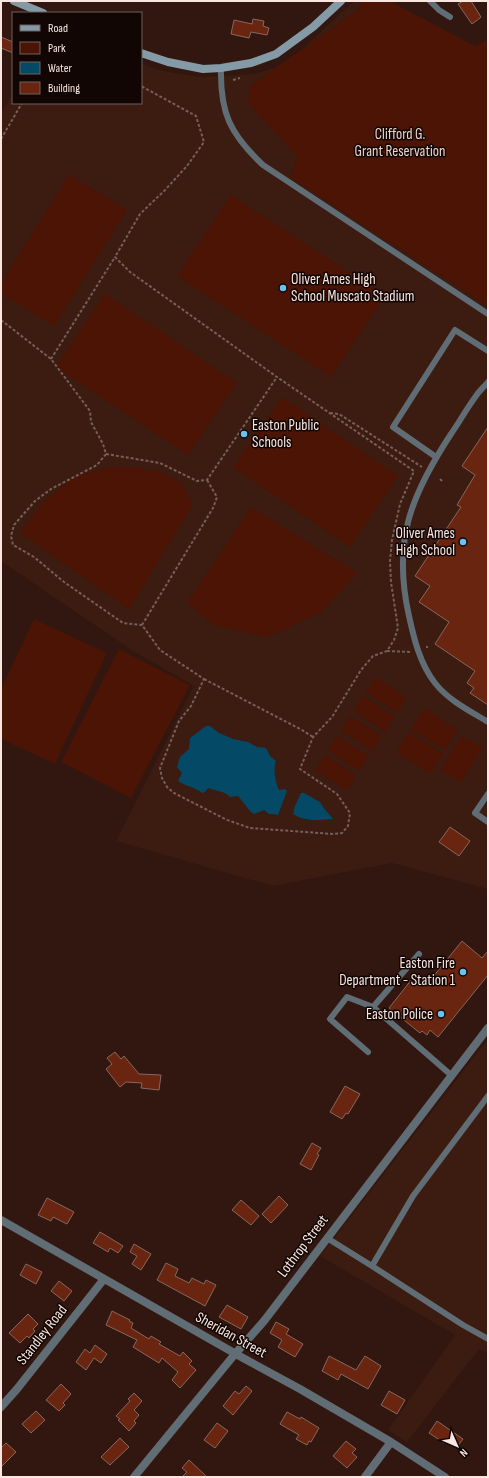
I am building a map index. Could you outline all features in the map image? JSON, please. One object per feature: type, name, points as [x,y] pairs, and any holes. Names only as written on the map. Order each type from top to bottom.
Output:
[{"type":"street","points":[[14,1],[41,12]]},
{"type":"street","points":[[142,53],[168,62],[203,69],[221,68],[251,63],[276,54],[313,27],[341,1]]},
{"type":"street","name":"Lothrop Street","points":[[134,1477],[264,1320],[488,1028]]},
{"type":"street","name":"Sheridan Street","points":[[1,1220],[235,1354],[300,1389],[391,1442],[445,1477]]},
{"type":"street","name":"Standley Road","points":[[1,1407],[104,1279]]},
{"type":"street","points":[[365,1477],[391,1442]]},
{"type":"lane","points":[[430,1],[439,10],[450,17]]},
{"type":"lane","points":[[221,68],[222,93],[227,118],[241,142],[262,165],[488,314]]},
{"type":"lane","points":[[436,457],[393,427],[455,330],[488,351]]},
{"type":"lane","points":[[488,382],[477,394],[422,481],[406,530],[403,552],[404,595],[410,624],[419,652],[427,670],[440,689],[488,722]]},
{"type":"lane","points":[[488,794],[475,813],[488,822]]},
{"type":"lane","points":[[373,1008],[420,954]]},
{"type":"lane","points":[[368,1052],[330,1019],[346,997],[373,1008],[452,1075]]},
{"type":"lane","points":[[372,1266],[412,1196],[488,1096]]},
{"type":"lane","points":[[327,1238],[463,1325],[488,1339]]},
{"type":"path","points":[[233,80],[240,78]]},
{"type":"path","points":[[51,359],[140,214],[187,166],[204,142],[196,116],[142,87]]},
{"type":"path","points":[[1,138],[21,104]]},
{"type":"path","points":[[115,257],[130,272],[277,378],[414,471],[400,504],[392,540],[390,561],[391,582],[398,628],[394,640],[386,652]]},
{"type":"path","points":[[1,320],[51,359],[90,411],[90,422],[103,444],[106,454]]},
{"type":"path","points":[[106,454],[160,463],[197,481],[207,480],[277,378]]},
{"type":"path","points":[[329,413],[339,414],[420,466]]},
{"type":"path","points":[[106,454],[97,465],[51,489],[35,501],[14,525],[11,536],[13,545],[34,557],[64,582],[123,623],[142,625],[160,650],[204,679],[313,737]]},
{"type":"path","points":[[142,625],[213,508],[217,497],[207,480]]},
{"type":"path","points":[[204,679],[191,706],[179,720],[160,768],[162,778],[167,787],[174,793],[227,820],[250,828],[333,834],[342,833],[348,826],[350,813],[337,794],[300,769],[313,737],[332,717],[361,670],[372,656],[386,652],[419,652]]},
{"type":"shaded area","name":"Easton Public Schools","points":[[354,1],[362,1],[290,177],[488,306],[488,889],[392,863],[273,886],[116,841],[194,686],[130,649],[1,561],[1,113],[12,95],[12,104],[142,104],[142,64],[163,71],[201,77],[254,74],[274,68],[299,52]]},
{"type":"shaded area","points":[[488,1039],[488,1353],[479,1349],[407,1442],[388,1430],[455,1335],[320,1256]]},
{"type":"green space","name":"Clifford G. Grant Reservation","points":[[362,1],[390,1],[475,46],[488,40],[488,306],[290,177],[298,157],[248,103],[250,86],[358,10]]},
{"type":"green space","points":[[69,175],[127,210],[54,326],[1,293],[1,283]]},
{"type":"green space","name":"Oliver Ames High School Muscato Stadium","points":[[231,195],[385,296],[331,377],[177,276]]},
{"type":"green space","points":[[105,294],[237,383],[188,455],[56,367]]},
{"type":"green space","points":[[282,397],[398,476],[350,547],[233,467]]},
{"type":"green space","points":[[133,467],[159,471],[181,483],[193,505],[129,609],[20,533],[42,503],[75,476],[107,468]]},
{"type":"green space","points":[[251,507],[357,573],[321,612],[267,637],[214,625],[187,603]]},
{"type":"green space","points":[[34,619],[107,653],[55,764],[1,739],[1,689]]},
{"type":"green space","points":[[119,649],[190,685],[131,798],[61,762]]},
{"type":"green space","points":[[375,677],[407,698],[397,712],[366,692]]},
{"type":"green space","points":[[363,696],[395,717],[385,732],[354,711]]},
{"type":"green space","points":[[424,708],[458,730],[445,750],[411,729]]},
{"type":"green space","points":[[350,716],[382,736],[372,751],[341,730]]},
{"type":"green space","points":[[409,732],[443,754],[430,774],[396,752]]},
{"type":"green space","points":[[337,736],[369,756],[359,771],[328,750]]},
{"type":"green space","points":[[462,736],[482,748],[461,782],[440,769]]},
{"type":"green space","points":[[325,755],[356,776],[347,790],[315,770]]},
{"type":"water","points":[[206,726],[210,726],[219,733],[233,739],[248,742],[257,747],[266,748],[270,756],[276,761],[275,775],[279,790],[285,789],[287,791],[278,815],[269,814],[264,810],[254,814],[238,796],[230,797],[225,793],[208,788],[202,793],[178,781],[182,773],[177,767],[180,757],[189,749],[190,738]]},
{"type":"water","points":[[301,793],[304,793],[320,802],[333,819],[307,819],[293,814]]},
{"type":"building","points":[[463,1],[471,1],[481,17],[472,24],[458,4]]},
{"type":"building","points":[[253,19],[264,21],[263,26],[269,28],[267,35],[251,32],[249,38],[231,34],[234,20],[252,24]]},
{"type":"building","points":[[1,37],[12,42],[12,53],[1,48]]},
{"type":"building","name":"Oliver Ames High School","points":[[488,427],[488,705],[470,693],[474,688],[467,683],[475,671],[435,644],[449,622],[419,602],[430,586],[415,576],[461,507],[457,505],[475,475],[462,466]]},
{"type":"building","points":[[450,827],[470,841],[459,856],[439,842]]},
{"type":"building","points":[[462,941],[482,958],[488,951],[488,975],[438,1037],[430,1030],[427,1035],[422,1031],[420,1033],[389,1008],[416,974],[428,983]]},
{"type":"building","points":[[115,1052],[121,1059],[124,1056],[139,1074],[161,1075],[159,1090],[141,1088],[142,1083],[126,1082],[120,1087],[106,1069],[112,1064],[107,1058]]},
{"type":"building","points":[[345,1086],[360,1094],[348,1114],[346,1113],[342,1119],[330,1112]]},
{"type":"building","points":[[312,1143],[321,1148],[311,1170],[300,1164]]},
{"type":"building","points":[[279,1196],[288,1205],[271,1223],[262,1214]]},
{"type":"building","points":[[47,1198],[74,1212],[67,1224],[53,1217],[51,1221],[38,1215]]},
{"type":"building","points":[[241,1200],[259,1216],[251,1225],[232,1210]]},
{"type":"building","points":[[100,1232],[123,1246],[118,1253],[110,1248],[108,1252],[93,1243]]},
{"type":"building","points":[[134,1244],[151,1254],[141,1270],[132,1264],[137,1256],[130,1252]]},
{"type":"building","points":[[166,1263],[178,1269],[175,1276],[189,1283],[192,1278],[204,1284],[206,1280],[216,1285],[205,1306],[157,1280]]},
{"type":"building","points":[[26,1264],[42,1272],[36,1284],[20,1275]]},
{"type":"building","points":[[59,1281],[72,1291],[64,1301],[51,1291]]},
{"type":"building","points":[[227,1305],[248,1317],[241,1329],[219,1317]]},
{"type":"building","points":[[112,1311],[130,1320],[129,1321],[133,1323],[131,1328],[149,1339],[151,1336],[161,1342],[159,1344],[180,1356],[183,1352],[192,1361],[189,1364],[196,1370],[180,1388],[172,1380],[178,1372],[162,1358],[159,1363],[133,1347],[137,1340],[106,1325]]},
{"type":"building","points":[[28,1314],[38,1324],[33,1329],[35,1331],[29,1338],[27,1336],[20,1343],[9,1333]]},
{"type":"building","points":[[276,1322],[289,1329],[286,1334],[303,1344],[295,1357],[278,1347],[282,1340],[270,1333]]},
{"type":"building","points":[[95,1345],[107,1354],[101,1363],[94,1358],[86,1370],[76,1362],[85,1349],[90,1353]]},
{"type":"building","points":[[329,1356],[356,1370],[365,1356],[381,1366],[368,1389],[341,1374],[338,1380],[322,1371]]},
{"type":"building","points":[[61,1384],[71,1394],[63,1403],[65,1405],[59,1411],[46,1400]]},
{"type":"building","points":[[246,1386],[252,1391],[233,1415],[223,1406],[235,1391],[239,1394]]},
{"type":"building","points":[[389,1391],[405,1400],[397,1414],[381,1405]]},
{"type":"building","points":[[134,1393],[142,1401],[134,1410],[139,1415],[134,1421],[136,1423],[129,1431],[116,1416],[130,1401],[128,1399]]},
{"type":"building","points":[[36,1411],[45,1420],[31,1433],[22,1424]]},
{"type":"building","points":[[287,1412],[300,1419],[301,1417],[319,1428],[311,1442],[309,1441],[307,1445],[296,1439],[299,1435],[280,1424]]},
{"type":"building","points":[[437,1421],[463,1439],[457,1447],[447,1439],[444,1443],[429,1433]]},
{"type":"building","points":[[217,1423],[228,1431],[215,1448],[204,1440]]},
{"type":"building","points":[[120,1438],[129,1447],[110,1465],[101,1457]]},
{"type":"building","points":[[346,1441],[356,1449],[352,1453],[357,1457],[347,1468],[333,1456]]},
{"type":"building","points":[[6,1443],[16,1452],[1,1467],[1,1448]]},
{"type":"building","points":[[189,1460],[207,1477],[182,1477],[187,1472],[182,1468]]},
{"type":"place","name":"Oliver Ames High School Muscato Stadium","points":[[283,288]]},
{"type":"place","name":"Easton Public Schools","points":[[244,434]]},
{"type":"place","name":"Oliver Ames High School","points":[[463,542]]},
{"type":"place","name":"Easton Fire Department - Station 1","points":[[463,972]]},
{"type":"place","name":"Easton Police","points":[[441,1014]]}]
